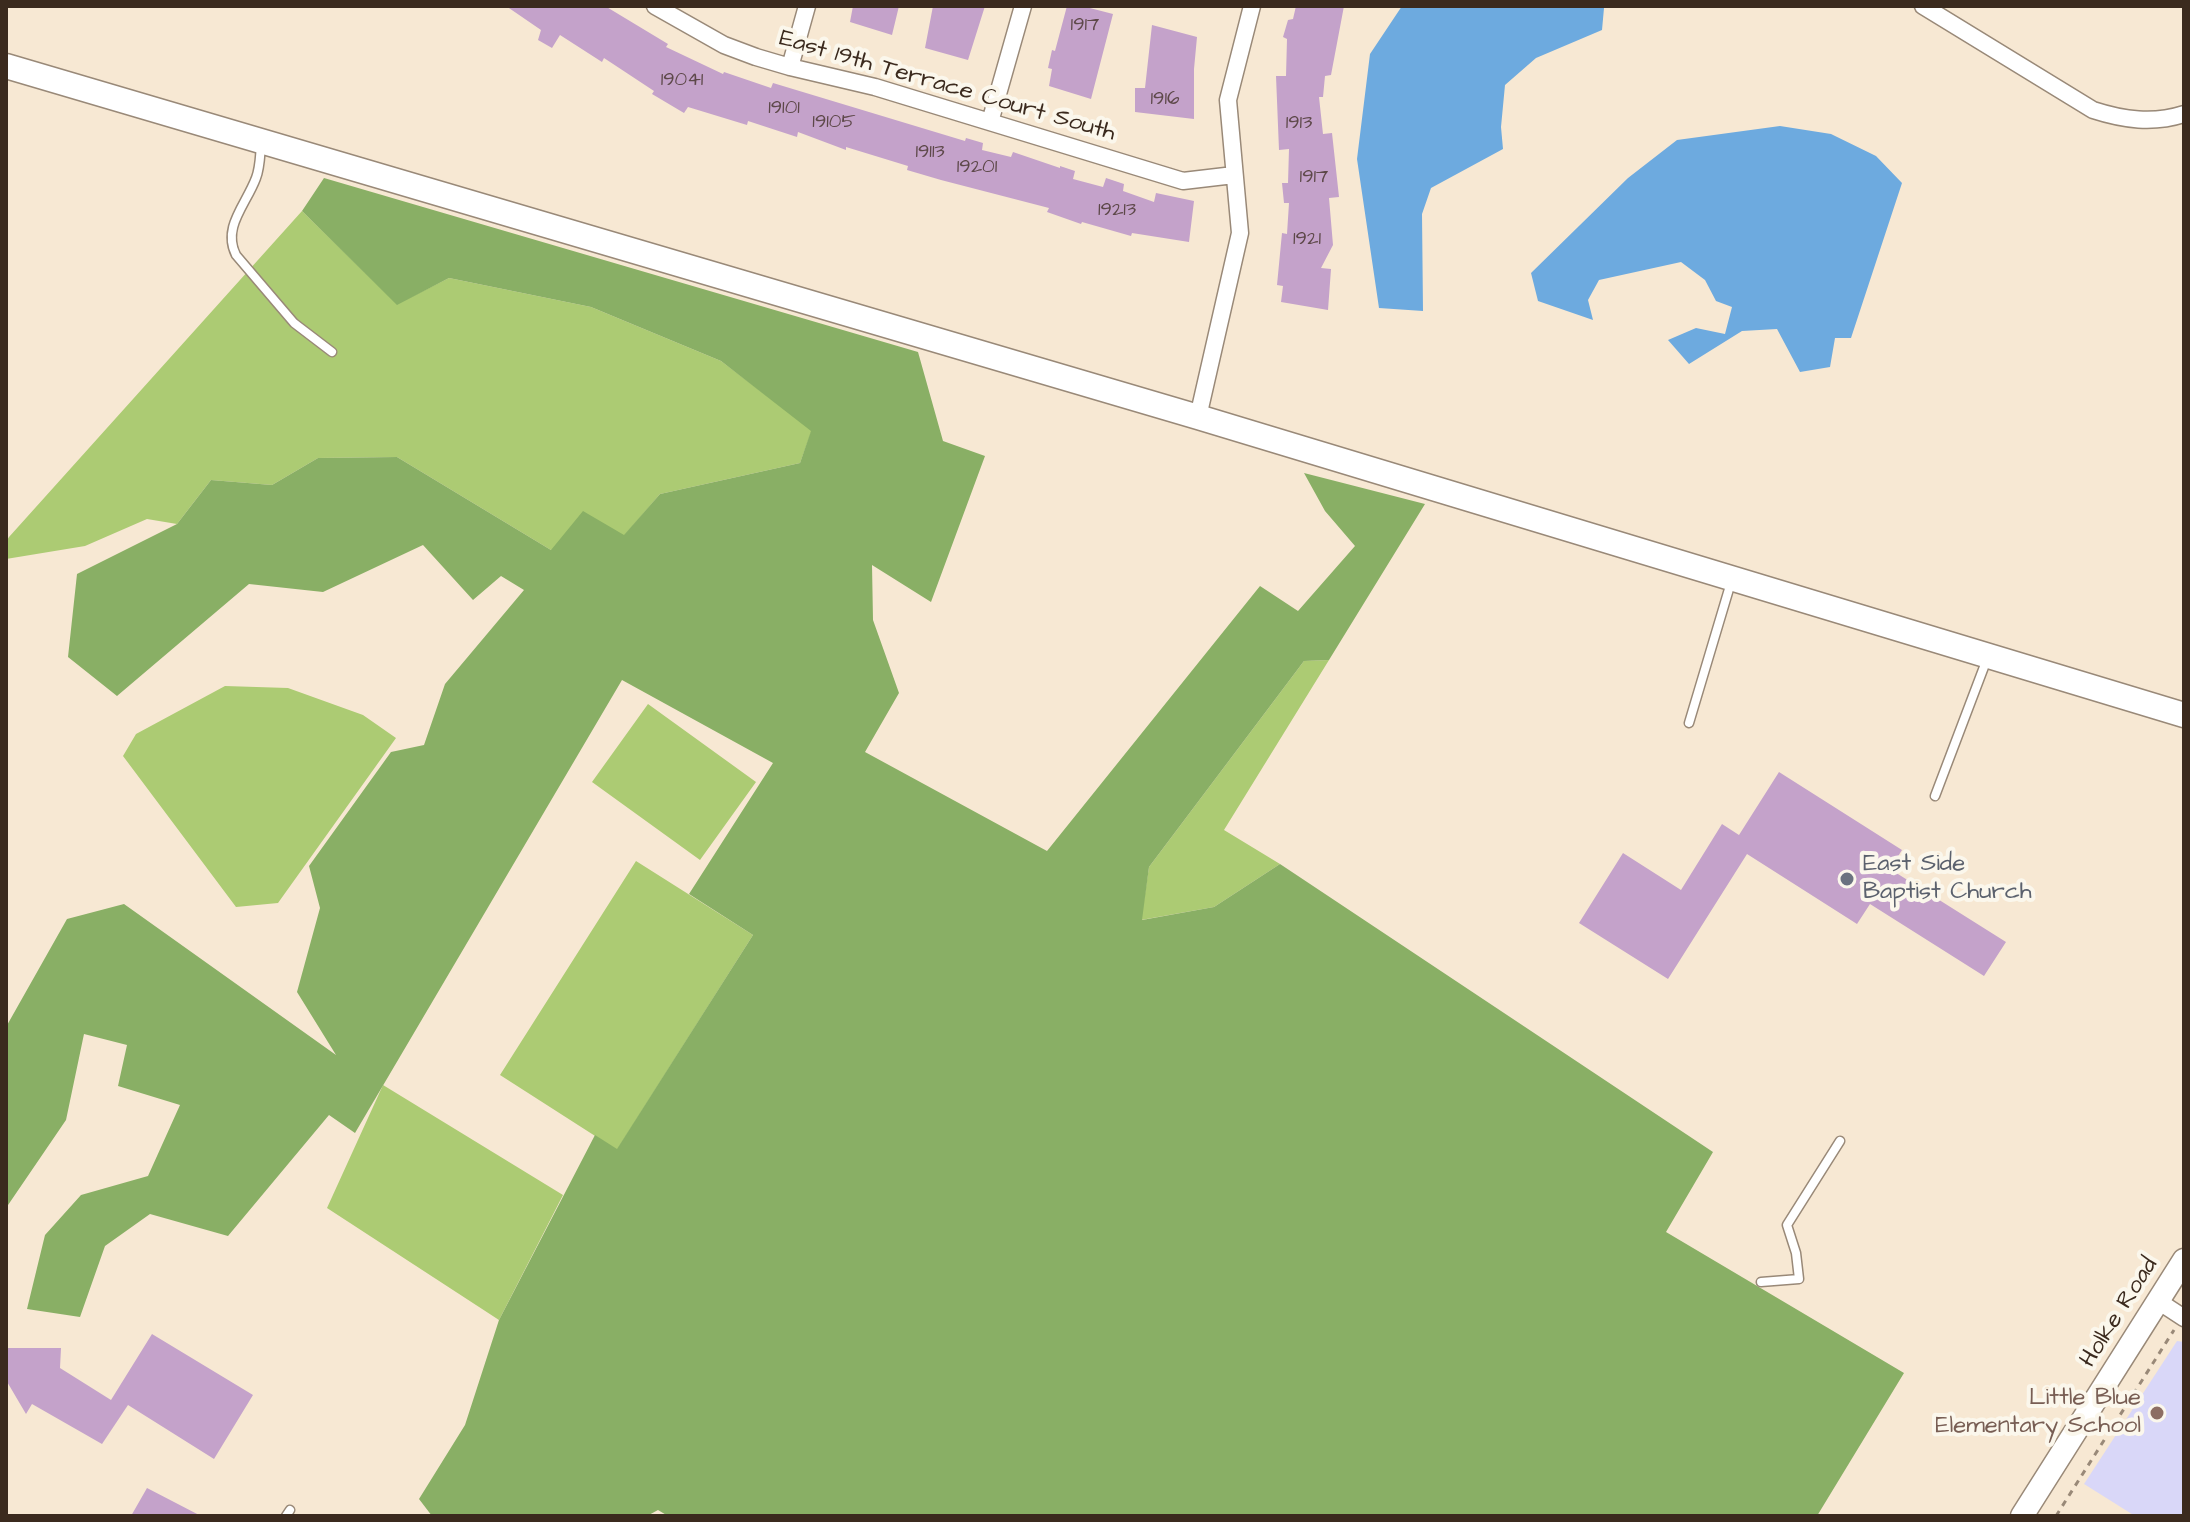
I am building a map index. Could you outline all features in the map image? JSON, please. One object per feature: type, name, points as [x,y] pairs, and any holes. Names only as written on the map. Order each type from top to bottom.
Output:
[{"type":"main road","points":[[6,66],[1198,417],[2184,715]]},
{"type":"main road","name":"Holke Road","points":[[2022,1516],[2184,1260]]},
{"type":"street","name":"East 19th Terrace Court South","points":[[655,6],[724,45],[790,67],[875,87],[1183,181],[1234,175]]},
{"type":"street","points":[[790,67],[807,6]]},
{"type":"street","points":[[990,122],[1023,6]]},
{"type":"street","points":[[1198,417],[1240,233],[1228,100],[1252,6]]},
{"type":"street","points":[[1923,6],[2093,110],[2122,120],[2168,119],[2184,114]]},
{"type":"street","points":[[2158,1301],[2183,1317]]},
{"type":"lane","points":[[261,141],[258,173],[230,231],[230,242],[236,255],[294,323],[332,352]]},
{"type":"lane","points":[[1689,723],[1732,578]]},
{"type":"lane","points":[[1935,796],[1989,656]]},
{"type":"lane","points":[[1761,1282],[1799,1279],[1796,1253],[1787,1225],[1840,1141]]},
{"type":"path","points":[[2056,1516],[2183,1317]]},
{"type":"shaded area","name":"Little Blue Elementary School","points":[[2177,1341],[2184,1342],[2184,1516],[2135,1516],[2084,1484]]},
{"type":"green space","points":[[324,178],[918,352],[943,441],[985,456],[931,602],[872,565],[873,620],[899,693],[865,752],[1047,851],[1260,586],[1298,611],[1355,546],[1325,511],[1304,473],[1425,504],[1329,660],[1304,661],[1149,867],[1142,920],[1214,907],[1280,864],[1713,1152],[1666,1232],[1904,1373],[1817,1516],[668,1516],[658,1510],[647,1516],[432,1516],[419,1499],[465,1425],[499,1320],[595,1135],[617,1149],[753,935],[689,894],[773,763],[622,680],[355,1133],[329,1115],[228,1236],[150,1214],[105,1246],[80,1317],[27,1309],[45,1235],[81,1195],[148,1176],[180,1105],[118,1086],[127,1045],[84,1034],[66,1120],[6,1208],[6,1027],[67,919],[124,904],[336,1055],[297,992],[320,908],[309,866],[391,752],[424,745],[445,684],[524,590],[501,576],[473,600],[423,545],[323,592],[249,584],[117,696],[68,657],[77,574],[177,524],[211,480],[272,485],[318,458],[397,457],[551,550],[583,511],[624,535],[660,494],[800,463],[811,431],[721,361],[591,307],[449,278],[397,305],[302,211]]},
{"type":"green space","points":[[302,211],[397,304],[449,278],[591,307],[721,361],[812,430],[800,463],[660,494],[624,536],[551,550],[397,457],[318,458],[272,485],[211,480],[177,524],[147,519],[85,546],[6,559],[9,537]]},
{"type":"green space","points":[[1329,660],[1224,830],[1280,864],[1214,907],[1141,920],[1149,867],[1304,661]]},
{"type":"green space","points":[[225,686],[288,688],[363,715],[396,738],[278,903],[236,907],[123,756],[136,734]]},
{"type":"green space","points":[[648,704],[756,782],[700,860],[592,782]]},
{"type":"green space","points":[[636,861],[753,935],[617,1150],[500,1075]]},
{"type":"green space","points":[[383,1085],[563,1195],[499,1320],[327,1208]]},
{"type":"water","points":[[1402,6],[1604,8],[1602,30],[1536,58],[1505,85],[1501,127],[1503,149],[1431,188],[1422,214],[1423,311],[1379,308],[1357,159],[1370,54]]},
{"type":"water","points":[[1780,126],[1831,134],[1876,156],[1902,183],[1851,338],[1835,338],[1830,367],[1800,372],[1777,329],[1742,331],[1689,364],[1668,340],[1696,328],[1725,334],[1732,307],[1716,301],[1705,280],[1681,262],[1599,280],[1588,300],[1593,320],[1538,301],[1531,273],[1628,178],[1677,140]]},
{"type":"building","points":[[506,6],[605,6],[668,44],[666,47],[723,74],[771,88],[773,83],[965,141],[966,138],[983,143],[982,150],[1011,157],[1013,152],[1060,166],[1075,171],[1073,179],[1103,187],[1106,178],[1124,184],[1123,191],[1154,202],[1156,193],[1194,201],[1189,242],[1132,233],[1131,236],[1081,224],[1047,212],[1049,208],[907,170],[908,166],[846,147],[846,150],[798,132],[797,137],[748,121],[747,125],[688,107],[684,113],[652,94],[654,91],[604,58],[602,62],[560,35],[552,48],[538,40],[541,30]]},
{"type":"building","points":[[853,6],[899,6],[892,35],[850,22]]},
{"type":"building","points":[[933,6],[985,6],[968,60],[925,48]]},
{"type":"building","points":[[1067,6],[1082,6],[1113,14],[1091,99],[1049,86],[1052,69],[1048,68],[1052,50],[1055,51]]},
{"type":"building","points":[[1296,6],[1344,6],[1331,75],[1325,76],[1323,97],[1319,97],[1323,134],[1332,133],[1339,197],[1329,198],[1333,245],[1321,268],[1331,269],[1328,310],[1281,302],[1283,286],[1277,285],[1282,233],[1287,234],[1289,203],[1284,203],[1282,183],[1288,183],[1289,149],[1279,150],[1276,76],[1286,76],[1287,39],[1283,37]]},
{"type":"building","points":[[1152,25],[1197,37],[1194,119],[1135,112],[1135,88],[1145,88]]},
{"type":"building","name":"East Side Baptist Church","points":[[1779,772],[1902,850],[1890,869],[2006,942],[1984,976],[1870,904],[1857,924],[1747,854],[1668,979],[1579,923],[1623,853],[1681,890],[1722,824],[1739,835]]},
{"type":"building","points":[[152,1334],[253,1395],[214,1459],[128,1405],[102,1444],[32,1404],[26,1414],[6,1380],[6,1348],[61,1348],[60,1368],[111,1400]]},
{"type":"building","points":[[147,1488],[201,1516],[131,1516]]},
{"type":"place","name":"East Side Baptist Church","points":[[1847,879]]},
{"type":"place","name":"Little Blue Elementary School","points":[[2157,1413]]}]
